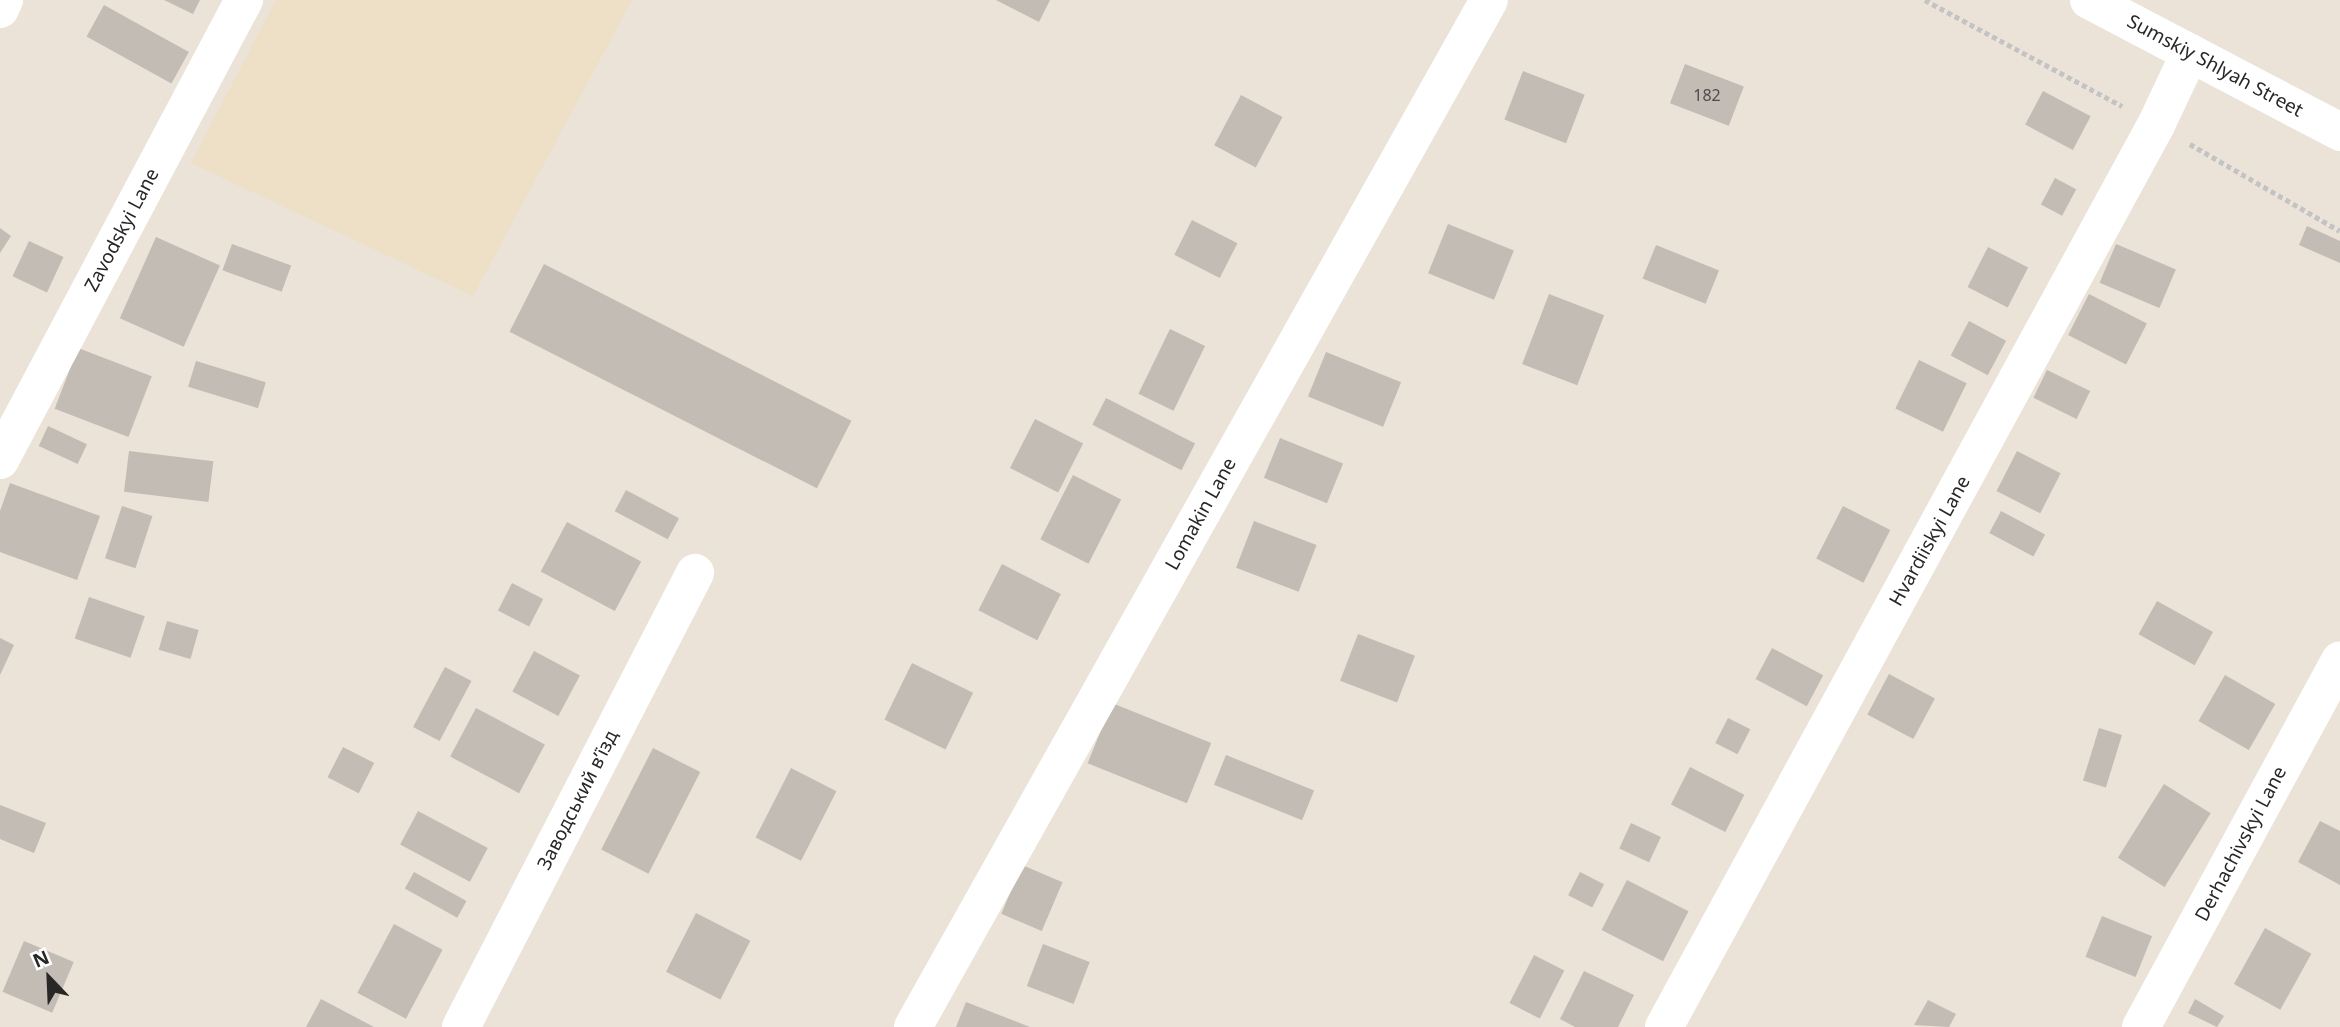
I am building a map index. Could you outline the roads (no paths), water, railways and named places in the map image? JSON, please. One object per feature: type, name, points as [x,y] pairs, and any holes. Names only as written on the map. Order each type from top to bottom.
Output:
[{"type":"street","points":[[0,9],[5,0]]},
{"type":"street","name":"Zavodskyi Lane","points":[[0,460],[244,0]]},
{"type":"street","name":"Lomakin Lane","points":[[913,1027],[1489,0]]},
{"type":"street","name":"Sumskiy Shlyah Street","points":[[2089,0],[2340,132]]},
{"type":"street","name":"Hvardiiskyi Lane","points":[[1664,1027],[2150,137],[2190,53]]},
{"type":"street","name":"Заводський в’їзд","points":[[461,1027],[695,573]]},
{"type":"street","name":"Derhachivskyi Lane","points":[[2141,1027],[2340,660]]}]
